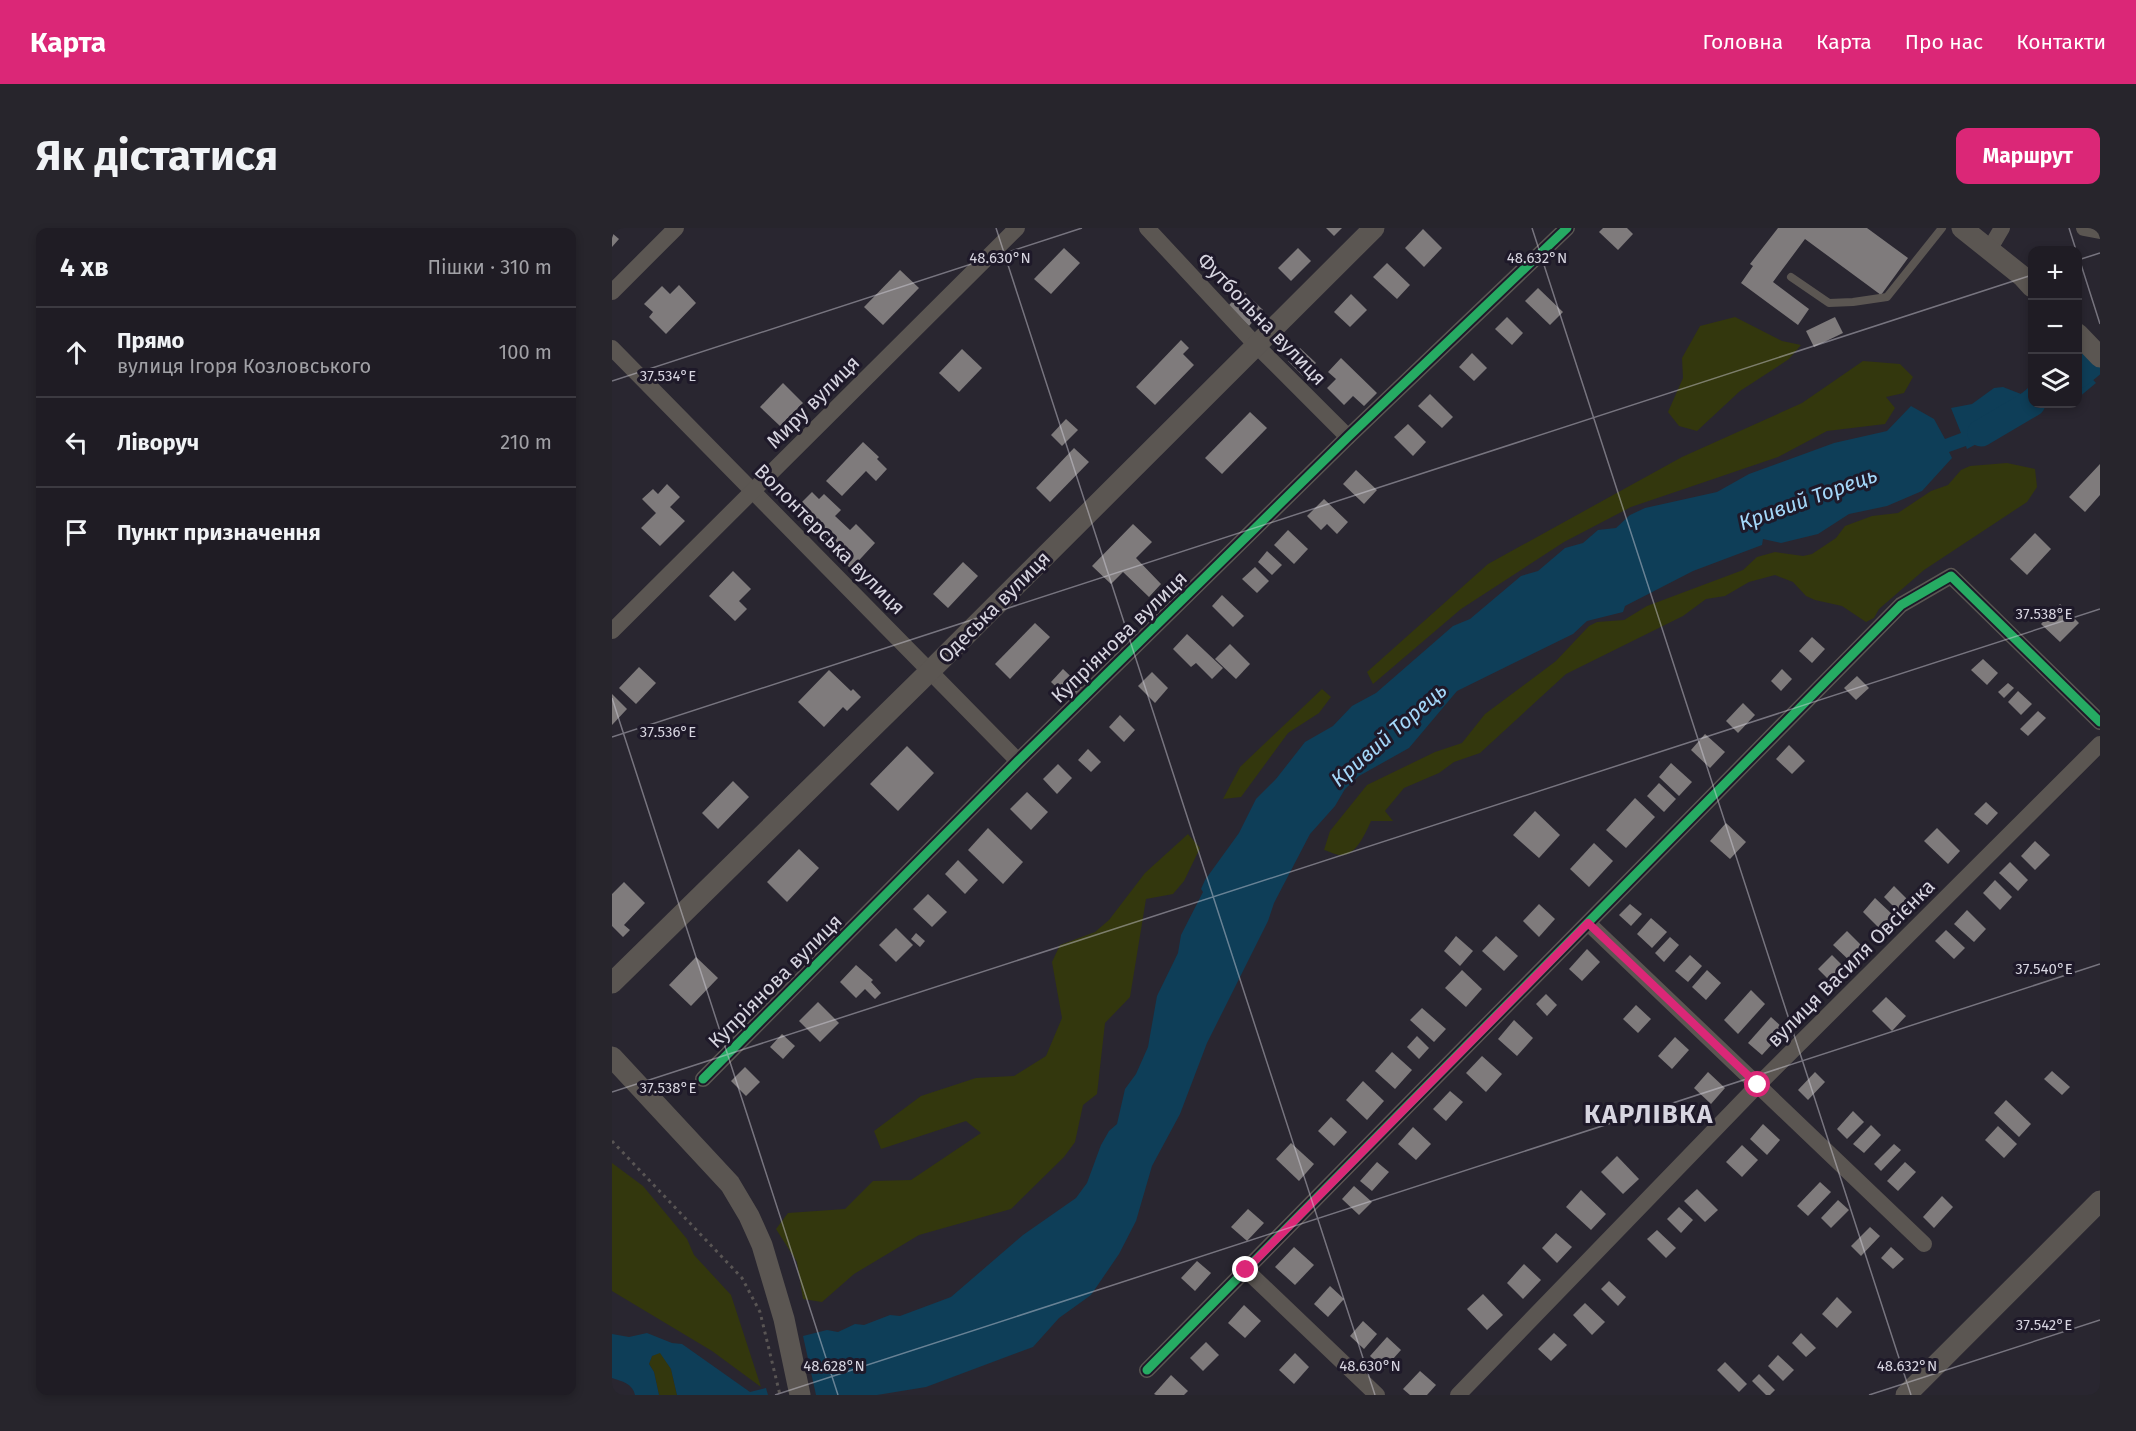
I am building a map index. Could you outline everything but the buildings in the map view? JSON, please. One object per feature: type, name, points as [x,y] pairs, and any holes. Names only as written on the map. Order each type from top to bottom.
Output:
[{"type":"street","points":[[612,292],[676,228]]},
{"type":"street","name":"Миру вулиця","points":[[612,631],[1017,228]]},
{"type":"street","name":"Футбольна вулиця","points":[[1147,228],[1255,344],[1348,437]]},
{"type":"street","name":"Одеська вулиця","points":[[612,983],[930,671],[1255,344],[1374,228]]},
{"type":"street","name":"Купріянова вулиця","points":[[703,1079],[1018,761],[1348,437],[1567,228]]},
{"type":"street","points":[[1962,228],[2027,282]]},
{"type":"street","points":[[1989,250],[2002,228]]},
{"type":"street","points":[[2084,228],[2100,231]]},
{"type":"street","points":[[2082,338],[2100,357]]},
{"type":"street","name":"Волонтерська вулиця","points":[[612,348],[1018,761]]},
{"type":"street","points":[[1148,1370],[1901,605],[1951,576],[2100,722]]},
{"type":"street","name":"вулиця Василя Овсієнка","points":[[1458,1395],[1758,1085],[2100,744]]},
{"type":"street","points":[[1588,923],[1924,1244]]},
{"type":"street","points":[[612,1057],[730,1184],[749,1216],[762,1245],[784,1319],[800,1395]]},
{"type":"street","points":[[1906,1395],[2100,1201]]},
{"type":"street","points":[[1246,1270],[1377,1395]]},
{"type":"lane","points":[[1791,277],[1829,303],[1887,297],[1942,228]]},
{"type":"path","points":[[612,1141],[742,1278],[760,1312],[780,1395]]},
{"type":"green space","points":[[1735,317],[1782,341],[1801,345],[1789,359],[1740,391],[1697,431],[1679,426],[1668,412],[1683,378],[1682,358],[1700,326]]},
{"type":"green space","points":[[1863,361],[1900,364],[1913,377],[1904,393],[1886,397],[1895,408],[1885,424],[1827,431],[1778,457],[1631,507],[1564,542],[1461,609],[1373,684],[1367,672],[1488,564],[1682,457],[1802,403]]},
{"type":"green space","points":[[2007,463],[2035,469],[2037,487],[2027,502],[1924,570],[1879,609],[1874,618],[1866,622],[1842,606],[1815,600],[1806,596],[1793,582],[1775,575],[1749,582],[1725,596],[1706,599],[1683,616],[1566,674],[1480,753],[1454,762],[1439,773],[1404,788],[1385,811],[1393,821],[1371,821],[1353,851],[1341,855],[1324,850],[1330,831],[1367,785],[1435,752],[1462,743],[1485,714],[1556,661],[1589,626],[1597,622],[1624,620],[1647,606],[1743,570],[1757,557],[1775,552],[1803,556],[1812,554],[1836,538],[1845,526],[1872,516],[1898,513],[1931,491],[1948,485],[1961,470],[1970,466]]},
{"type":"green space","points":[[1322,689],[1331,697],[1319,713],[1288,733],[1241,797],[1223,799],[1240,767]]},
{"type":"green space","points":[[1188,834],[1200,848],[1184,881],[1173,894],[1146,899],[1130,997],[1105,1023],[1097,1094],[1083,1105],[1075,1142],[1064,1157],[1011,1209],[919,1235],[854,1274],[822,1302],[803,1299],[797,1262],[776,1229],[788,1213],[845,1209],[873,1181],[911,1180],[981,1133],[966,1121],[881,1149],[874,1131],[921,1096],[976,1078],[1014,1076],[1046,1056],[1062,1018],[1052,962],[1060,945],[1095,932],[1109,920],[1145,873]]},
{"type":"green space","points":[[612,1163],[643,1186],[687,1239],[694,1255],[731,1295],[761,1387],[712,1351],[612,1291]]},
{"type":"green space","points":[[660,1352],[671,1369],[677,1395],[659,1395],[654,1372],[649,1364],[652,1356]]},
{"type":"water","points":[[2082,367],[2096,383],[2082,395]]},
{"type":"water","points":[[2003,387],[2021,394],[2028,388],[2028,400],[2014,412],[2013,421],[2007,428],[1967,449],[1966,446],[1949,452],[1952,458],[1922,491],[1887,506],[1849,514],[1818,534],[1781,543],[1763,539],[1762,545],[1693,571],[1625,606],[1623,612],[1587,621],[1573,634],[1457,691],[1409,748],[1359,776],[1345,789],[1335,806],[1310,834],[1207,1043],[1180,1114],[1152,1166],[1136,1221],[1119,1254],[1091,1295],[1059,1318],[1033,1347],[926,1387],[877,1395],[816,1395],[803,1336],[827,1330],[838,1332],[855,1324],[864,1325],[890,1315],[900,1316],[951,1297],[1023,1235],[1076,1198],[1087,1183],[1101,1145],[1109,1131],[1117,1124],[1125,1089],[1136,1074],[1148,1047],[1157,996],[1178,953],[1181,935],[1203,892],[1201,889],[1205,880],[1239,833],[1256,799],[1276,779],[1305,742],[1333,726],[1352,706],[1376,693],[1453,626],[1470,619],[1521,576],[1538,571],[1565,548],[1583,543],[1598,530],[1616,528],[1630,515],[1645,508],[1717,492],[1749,474],[1834,443],[1887,431],[1911,406],[1934,419],[1945,439],[1961,433],[1951,408],[1972,404],[1994,388]]},
{"type":"water","points":[[647,1333],[672,1343],[682,1344],[750,1392],[766,1388],[768,1395],[677,1395],[671,1369],[660,1353],[652,1356],[649,1364],[654,1372],[659,1395],[635,1395],[629,1386],[612,1378],[612,1334],[629,1337]]},
{"type":"waterway","name":"Кривий Торець","points":[[2082,372],[2100,357]]},
{"type":"waterway","name":"Кривий Торець","points":[[1981,433],[2028,405]]},
{"type":"cycle path","points":[[703,1079],[1018,761],[1348,437],[1567,228]]},
{"type":"cycle path","points":[[1147,1370],[1901,605],[1951,576],[2100,722]]},
{"type":"district","name":"КАРЛІВКА","points":[[1649,1114]]},
{"type":"route","points":[[1246,1270],[1588,923],[1758,1085]]}]
